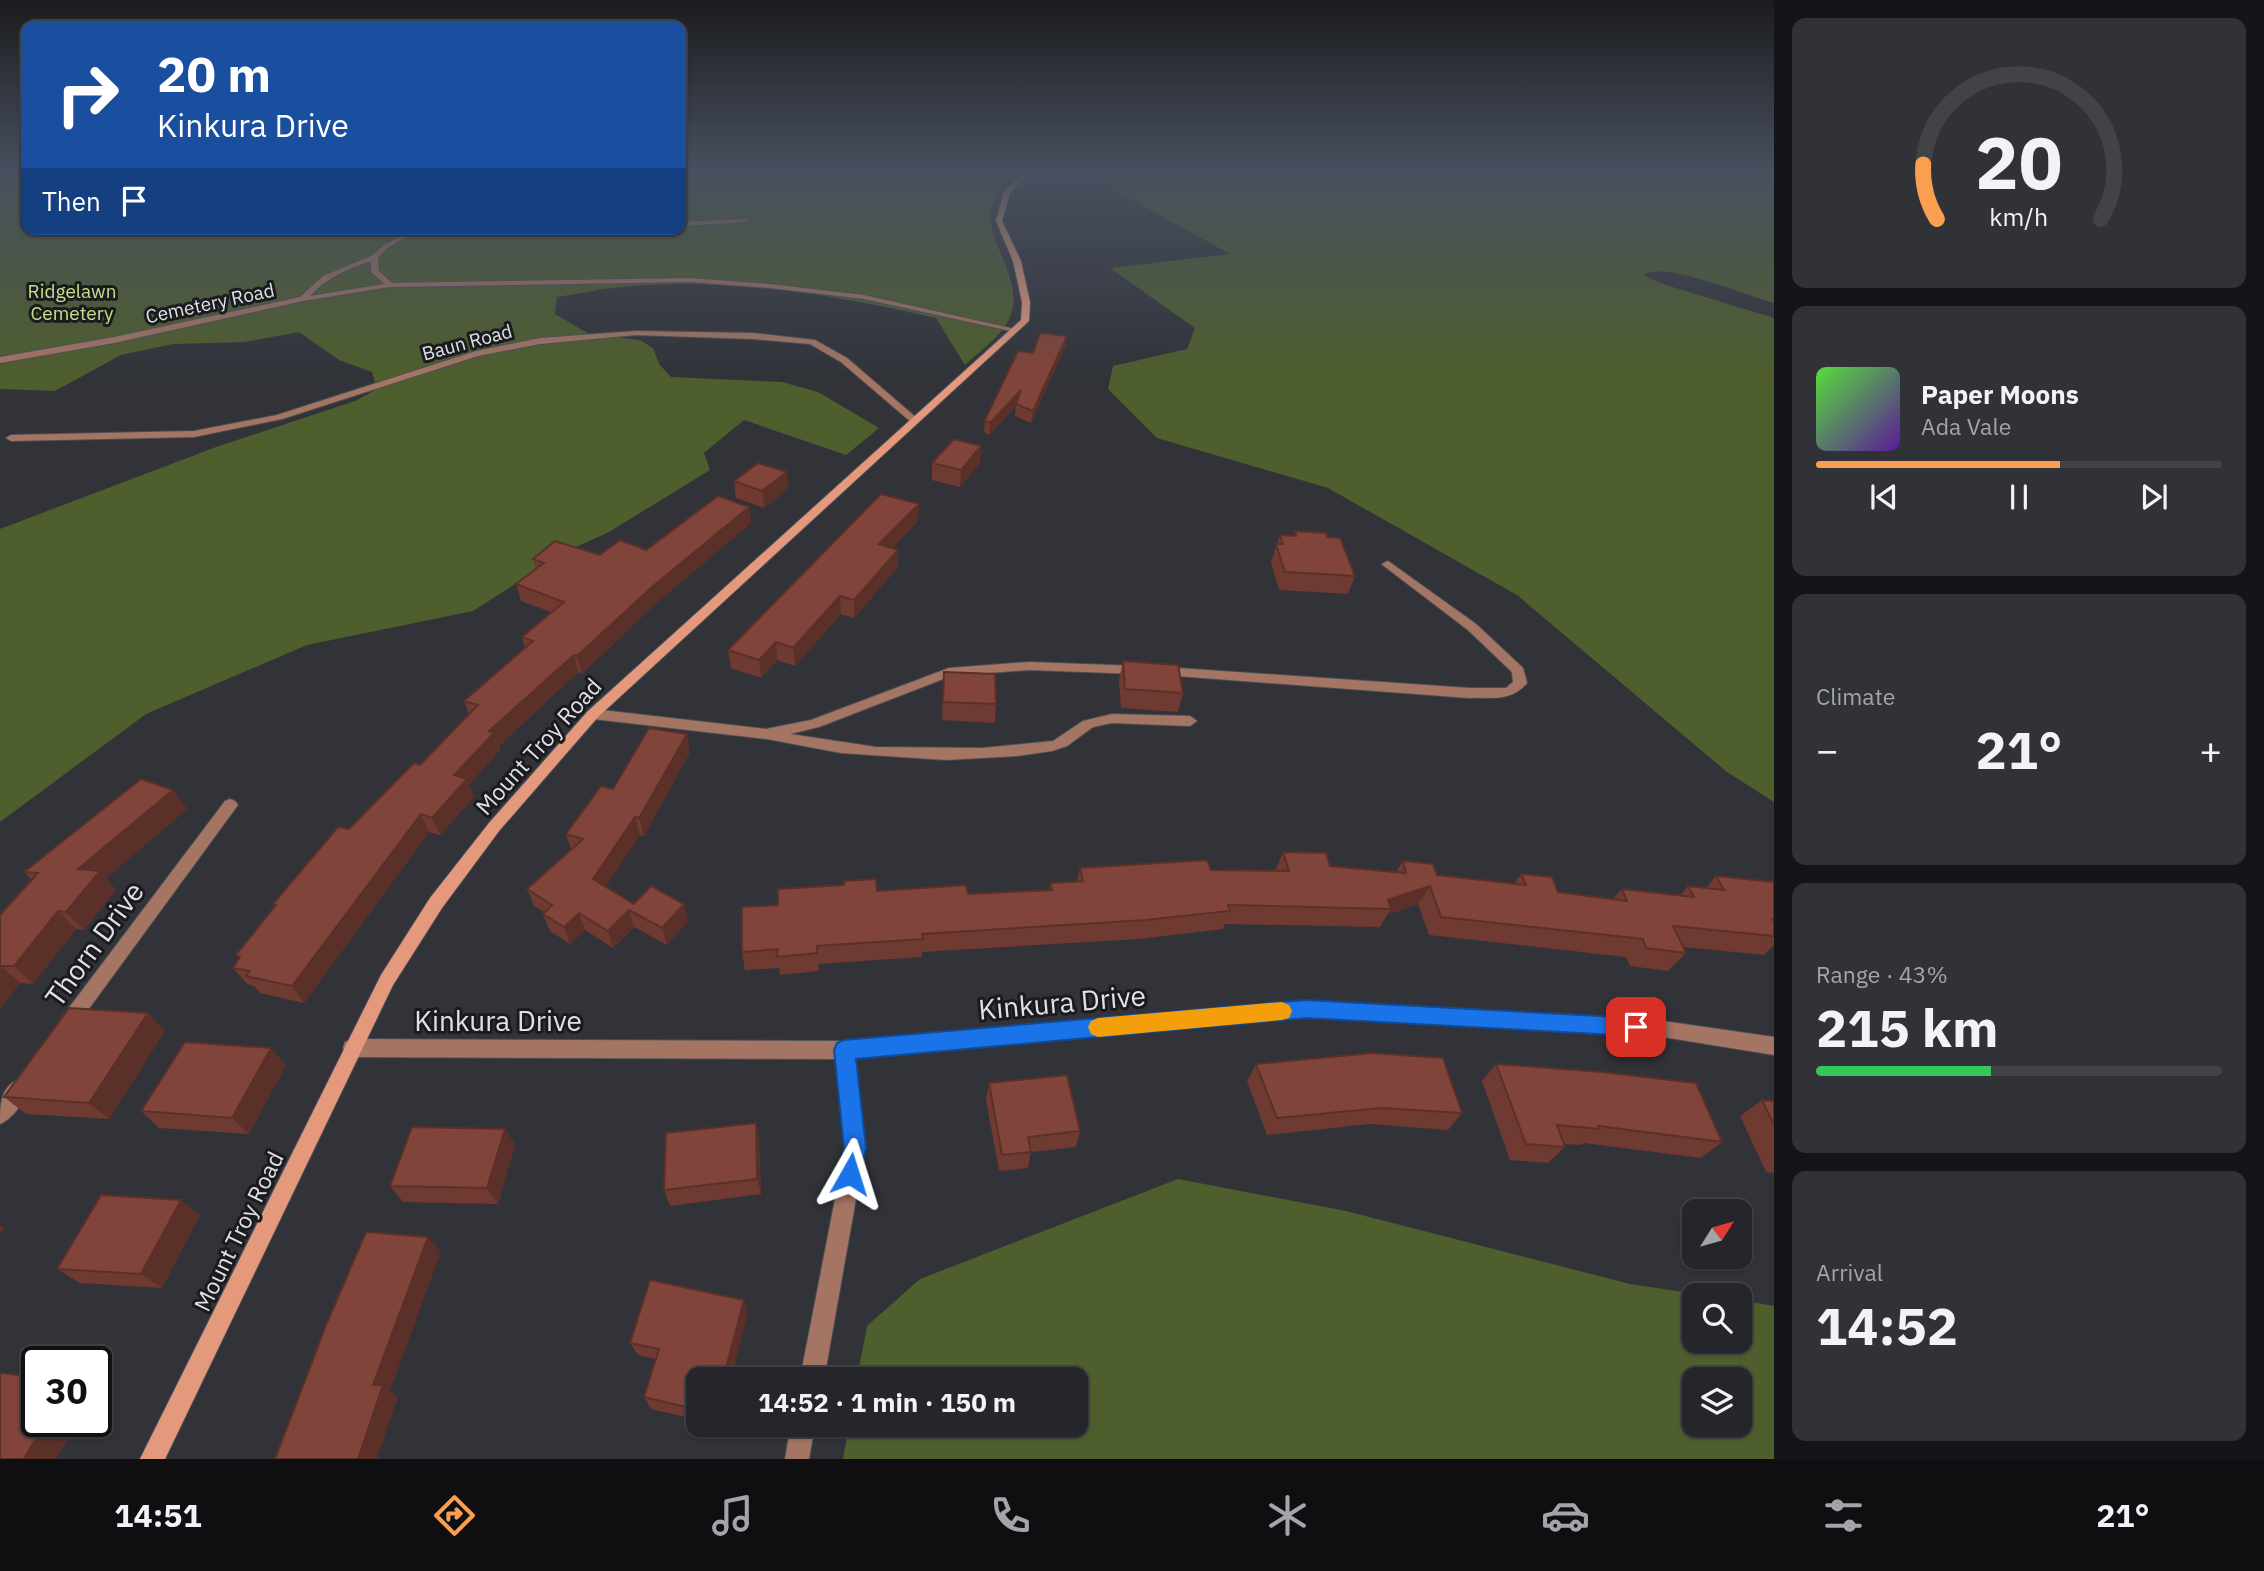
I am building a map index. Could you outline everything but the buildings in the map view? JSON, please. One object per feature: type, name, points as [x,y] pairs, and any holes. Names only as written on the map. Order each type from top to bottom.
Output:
[{"type":"street","name":"Cemetery Road","points":[[303,299],[310,289],[343,268],[374,258],[385,247],[400,239]]},
{"type":"street","name":"Mount Troy Road","points":[[152,1459],[352,1048],[387,980],[436,904],[494,827],[593,714],[1026,321],[1026,302],[1017,261],[1007,239]]},
{"type":"street","points":[[374,258],[375,272],[390,285]]},
{"type":"street","name":"Cemetery Road","points":[[0,360],[114,340],[303,299],[390,285],[689,280],[864,297],[1015,330]]},
{"type":"street","name":"Baun Road","points":[[11,438],[194,434],[279,417],[476,354],[540,341],[636,333],[752,336],[812,342],[844,360],[914,420]]},
{"type":"street","points":[[766,734],[814,724],[949,672],[1029,666],[1205,673],[1469,693],[1509,692],[1520,683],[1518,671],[1482,636],[1388,564]]},
{"type":"street","points":[[593,714],[766,734],[823,746],[917,755],[966,756],[1057,746],[1088,724],[1121,718],[1189,721]]},
{"type":"street","name":"Thorn Drive","points":[[57,1038],[230,805]]},
{"type":"street","name":"Kinkura Drive","points":[[352,1048],[844,1050],[1306,1009],[1663,1029],[1774,1046]]},
{"type":"street","points":[[814,1367],[855,1148],[844,1050]]},
{"type":"street","points":[[0,1115],[33,1071]]},
{"type":"street","points":[[797,1459],[801,1437]]},
{"type":"green space","name":"Ridgelawn Cemetery","points":[[0,239],[995,239],[1013,292],[1010,317],[1002,331],[965,365],[936,318],[819,295],[740,286],[660,284],[557,297],[555,314],[589,334],[640,340],[653,348],[659,364],[671,377],[782,382],[818,392],[879,428],[846,455],[744,420],[704,453],[710,470],[609,532],[565,552],[473,611],[307,645],[146,714],[0,822],[0,529],[216,447],[355,401],[377,389],[372,372],[339,360],[299,332],[244,342],[173,344],[121,355],[55,391],[0,389]]},
{"type":"green space","points":[[1203,239],[1774,239],[1774,303],[1686,275],[1653,272],[1643,275],[1666,285],[1774,318],[1774,802],[1727,772],[1517,595],[1328,488],[1157,438],[1108,389],[1113,366],[1187,349],[1195,328],[1110,268],[1230,254]]},
{"type":"green space","points":[[1178,1179],[1346,1211],[1630,1284],[1682,1292],[1682,1353],[1752,1353],[1752,1302],[1774,1306],[1774,1459],[843,1459],[847,1437],[1088,1437],[1088,1367],[859,1367],[867,1326],[920,1279]]},
{"type":"slow traffic","points":[[1098,1027],[1282,1011]]},
{"type":"route","points":[[850,1174],[855,1148],[844,1050],[1306,1009],[1636,1027]]}]
